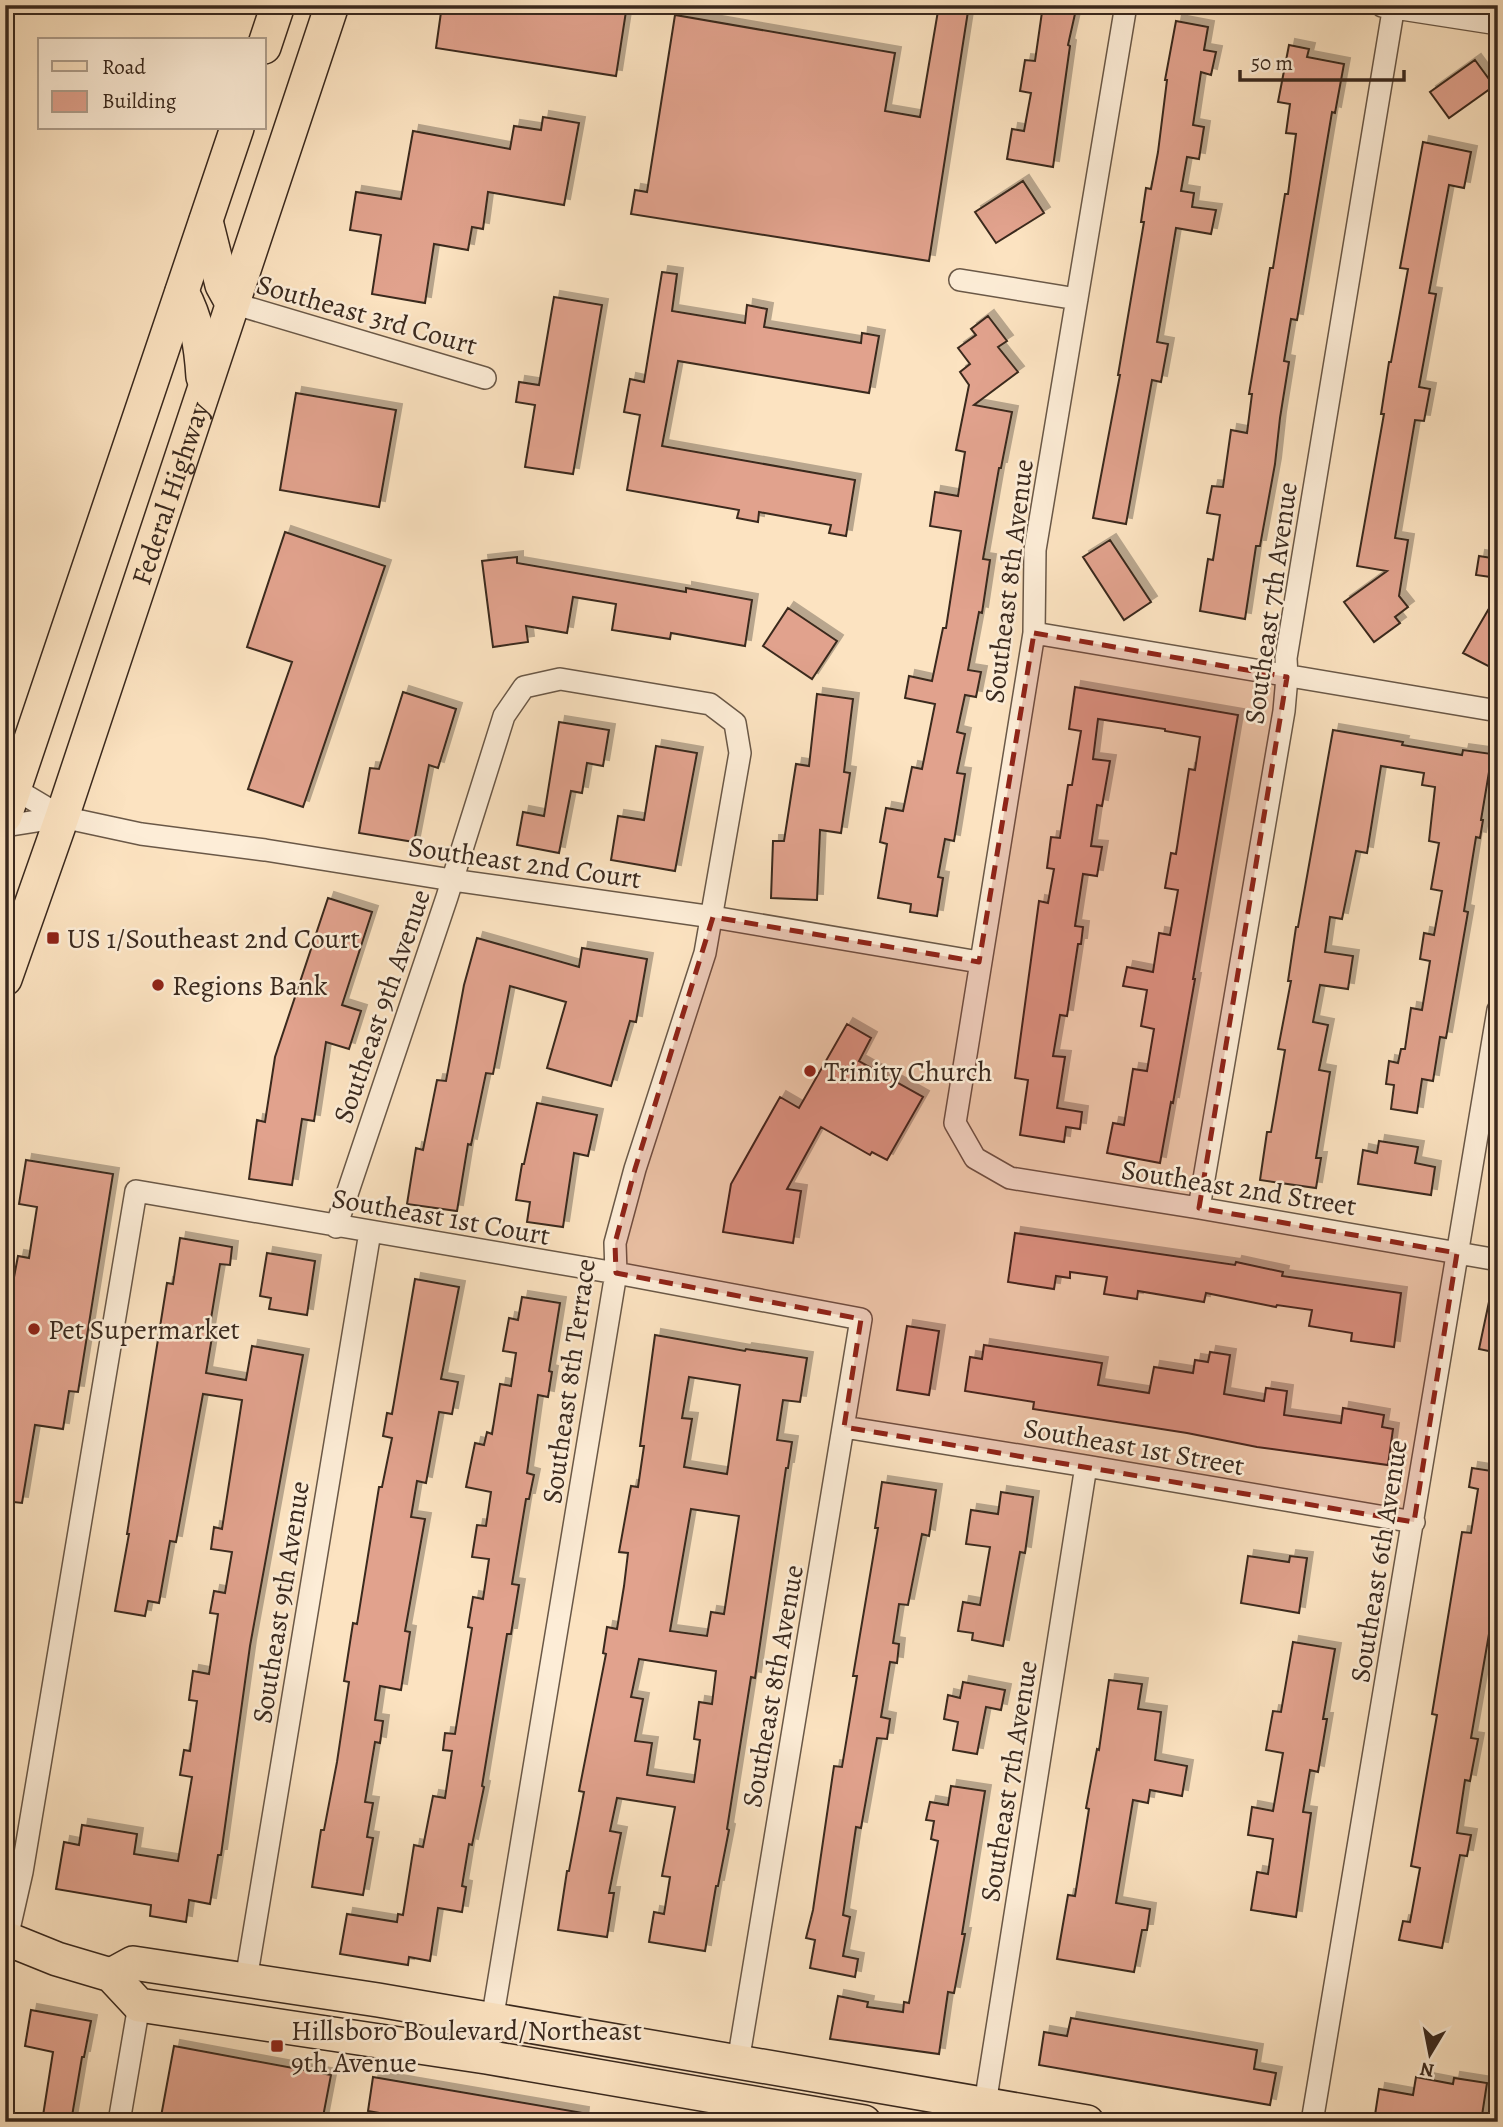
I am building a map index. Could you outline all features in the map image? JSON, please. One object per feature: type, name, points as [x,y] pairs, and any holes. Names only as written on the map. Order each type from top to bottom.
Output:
[{"type":"main road","points":[[266,41],[278,5]]},
{"type":"main road","name":"Federal Highway","points":[[5,979],[62,817],[332,5]]},
{"type":"main road","name":"Federal Highway","points":[[10,803],[236,130]]},
{"type":"main road","points":[[206,221],[222,285],[232,303]]},
{"type":"main road","points":[[182,292],[193,312],[200,340],[204,390]]},
{"type":"main road","points":[[6,1938],[57,1959],[111,1975],[139,2005],[486,2057],[857,2121],[855,2110],[865,2103],[901,2090]]},
{"type":"main road","points":[[111,1975],[133,1963],[246,1980],[1087,2122]]},
{"type":"street","name":"Southeast 8th Avenue","points":[[975,1158],[955,1123],[1034,633],[1035,550],[1126,5]]},
{"type":"street","points":[[1389,6],[1498,24]]},
{"type":"street","name":"Southeast 7th Avenue","points":[[1199,1208],[1284,711],[1288,644],[1389,6]]},
{"type":"street","points":[[960,280],[1077,299]]},
{"type":"street","name":"Southeast 3rd Court","points":[[232,303],[485,377]]},
{"type":"street","points":[[1034,633],[1498,711]]},
{"type":"street","name":"Southeast 8th Terrace","points":[[486,2057],[617,1273],[615,1243],[635,1169],[705,953],[740,753],[735,723],[710,704],[560,679],[524,687]]},
{"type":"street","name":"Southeast 9th Avenue","points":[[336,1227],[452,880],[503,716],[524,687]]},
{"type":"street","points":[[10,803],[62,817]]},
{"type":"street","points":[[5,827],[62,817]]},
{"type":"street","name":"Southeast 2nd Court","points":[[62,817],[141,834],[712,917],[979,962]]},
{"type":"street","name":"Southeast 6th Avenue","points":[[1312,2122],[1498,1010]]},
{"type":"street","name":"Southeast 2nd Street","points":[[975,1158],[1010,1178],[1498,1260]]},
{"type":"street","name":"Southeast 1st Court","points":[[6,1938],[22,1872],[136,1191],[617,1273],[860,1319]]},
{"type":"street","name":"Southeast 9th Avenue","points":[[246,1980],[370,1233]]},
{"type":"street","name":"Southeast 8th Avenue","points":[[738,2062],[860,1319]]},
{"type":"street","name":"Southeast 1st Street","points":[[844,1427],[1413,1522]]},
{"type":"street","name":"Southeast 7th Avenue","points":[[985,2104],[1086,1466]]},
{"type":"street","points":[[118,2122],[139,2005]]},
{"type":"highlighted area","points":[[1034,633],[1287,677],[1199,1208],[1457,1253],[1414,1522],[844,1427],[861,1319],[616,1273],[615,1243],[635,1169],[713,917],[979,962]]},
{"type":"building","points":[[442,5],[627,5],[616,76],[436,48]]},
{"type":"building","points":[[939,5],[969,5],[929,261],[631,214],[635,190],[647,192],[675,15],[895,53],[885,111],[920,117]]},
{"type":"building","points":[[1043,5],[1077,5],[1068,45],[1070,46],[1053,167],[1007,159],[1012,129],[1024,131],[1031,93],[1020,91],[1025,60],[1035,61]]},
{"type":"building","points":[[1176,21],[1208,27],[1204,50],[1216,52],[1211,75],[1201,72],[1193,125],[1204,127],[1199,159],[1187,157],[1181,191],[1194,193],[1192,207],[1216,210],[1211,234],[1176,228],[1157,342],[1168,344],[1161,382],[1152,380],[1126,524],[1093,518],[1120,375],[1144,222],[1141,222],[1146,188],[1151,189],[1158,152],[1165,80]]},
{"type":"building","points":[[1289,45],[1309,49],[1307,57],[1344,64],[1335,113],[1332,112],[1297,320],[1291,319],[1284,361],[1289,362],[1275,464],[1260,546],[1256,546],[1245,619],[1200,611],[1208,559],[1213,560],[1220,515],[1207,513],[1212,486],[1223,487],[1231,430],[1247,433],[1252,394],[1249,394],[1270,268],[1273,268],[1285,194],[1288,194],[1296,134],[1286,133],[1290,104],[1278,102]]},
{"type":"building","points":[[1475,60],[1494,86],[1449,118],[1430,92]]},
{"type":"building","points":[[543,117],[579,123],[564,205],[488,192],[483,229],[472,227],[468,250],[434,244],[425,303],[372,294],[381,235],[350,230],[356,192],[401,199],[413,131],[510,149],[514,126],[541,130]]},
{"type":"building","points":[[1423,142],[1471,152],[1464,188],[1449,185],[1429,293],[1436,294],[1419,387],[1430,389],[1424,421],[1415,420],[1395,538],[1408,540],[1399,596],[1408,607],[1395,617],[1400,623],[1374,642],[1344,602],[1387,571],[1357,566],[1384,414],[1381,414],[1389,362],[1408,269],[1400,268]]},
{"type":"building","points":[[1023,181],[1044,213],[996,243],[975,212]]},
{"type":"building","points":[[662,272],[677,274],[672,311],[745,323],[747,305],[767,309],[764,327],[861,343],[862,333],[879,336],[869,393],[678,361],[662,446],[855,480],[846,536],[829,533],[831,525],[759,512],[758,522],[737,518],[739,510],[627,490],[640,415],[624,412],[630,379],[644,382]]},
{"type":"building","points":[[554,297],[602,305],[573,474],[525,467],[535,405],[516,402],[519,382],[539,385]]},
{"type":"building","points":[[988,316],[1007,341],[998,347],[1018,372],[974,405],[1012,412],[983,559],[990,560],[982,613],[979,612],[968,670],[981,672],[976,697],[965,695],[957,732],[965,734],[957,773],[965,774],[954,841],[945,839],[938,877],[943,878],[937,916],[910,912],[911,904],[878,898],[887,844],[880,842],[886,808],[903,811],[912,767],[922,769],[935,704],[905,698],[909,676],[932,681],[943,628],[946,628],[961,531],[930,526],[935,492],[958,496],[965,452],[956,450],[969,385],[960,372],[970,364],[958,348],[976,335],[971,329]]},
{"type":"building","points":[[296,393],[396,410],[379,507],[280,490]]},
{"type":"building","points":[[285,532],[385,566],[303,807],[248,789],[292,662],[247,647]]},
{"type":"building","points":[[1110,540],[1151,602],[1124,620],[1083,557]]},
{"type":"building","points":[[1479,556],[1498,559],[1498,578],[1476,575]]},
{"type":"building","points":[[517,557],[517,563],[686,592],[686,588],[752,600],[745,646],[671,633],[670,639],[612,630],[616,604],[573,597],[567,633],[526,626],[528,642],[493,647],[482,561]]},
{"type":"building","points":[[1498,593],[1498,657],[1492,668],[1463,653]]},
{"type":"building","points":[[788,608],[837,641],[812,679],[763,646]]},
{"type":"building","points":[[1075,687],[1238,715],[1195,979],[1160,1163],[1107,1153],[1113,1123],[1124,1125],[1133,1069],[1147,1071],[1154,1029],[1141,1026],[1147,990],[1123,986],[1127,967],[1153,972],[1159,933],[1170,935],[1178,890],[1165,888],[1171,853],[1176,854],[1189,769],[1195,770],[1200,737],[1165,729],[1098,719],[1093,759],[1110,761],[1102,806],[1097,805],[1091,846],[1102,847],[1097,876],[1083,874],[1075,926],[1083,927],[1081,944],[1078,944],[1067,1016],[1060,1015],[1053,1056],[1065,1057],[1057,1108],[1082,1112],[1080,1129],[1066,1127],[1064,1142],[1020,1135],[1028,1080],[1015,1078],[1039,901],[1048,903],[1054,869],[1047,868],[1051,837],[1060,838],[1068,785],[1072,785],[1081,731],[1069,729]]},
{"type":"building","points":[[403,692],[456,709],[438,768],[429,765],[414,842],[359,833],[370,768],[379,769]]},
{"type":"building","points":[[817,694],[853,699],[844,772],[850,773],[841,833],[820,830],[817,900],[771,898],[773,841],[784,841],[796,764],[809,766]]},
{"type":"building","points":[[559,722],[609,730],[603,766],[587,763],[582,793],[571,791],[559,853],[517,845],[523,812],[544,816]]},
{"type":"building","points":[[1333,730],[1462,755],[1463,750],[1492,754],[1480,838],[1476,837],[1464,911],[1468,912],[1446,1038],[1440,1037],[1433,1081],[1422,1079],[1417,1113],[1391,1109],[1394,1085],[1386,1084],[1389,1061],[1398,1063],[1401,1049],[1405,1049],[1411,1008],[1422,1010],[1430,961],[1420,959],[1424,933],[1434,935],[1442,891],[1431,889],[1439,843],[1429,841],[1435,787],[1422,785],[1424,773],[1381,766],[1367,853],[1356,851],[1342,919],[1330,917],[1325,952],[1353,956],[1348,989],[1320,985],[1313,1022],[1328,1025],[1319,1070],[1330,1072],[1316,1158],[1321,1158],[1316,1188],[1260,1180],[1267,1132],[1271,1132],[1285,1050],[1278,1049],[1291,981],[1288,981],[1296,927]]},
{"type":"building","points":[[656,746],[697,753],[675,871],[611,860],[618,816],[644,820]]},
{"type":"building","points":[[328,898],[372,912],[342,1005],[361,1011],[349,1049],[326,1042],[314,1121],[302,1119],[292,1185],[249,1179],[257,1120],[265,1122],[275,1057]]},
{"type":"building","points":[[477,938],[579,967],[582,948],[647,959],[636,1022],[630,1021],[611,1086],[547,1068],[566,1002],[510,986],[493,1074],[486,1073],[471,1145],[468,1144],[457,1211],[407,1204],[416,1148],[423,1150],[437,1080],[446,1081],[464,985]]},
{"type":"building","points":[[847,1024],[871,1038],[859,1061],[923,1097],[887,1160],[872,1152],[870,1155],[821,1127],[787,1189],[801,1191],[793,1243],[723,1232],[731,1184],[780,1097],[799,1108]]},
{"type":"building","points":[[537,1103],[597,1115],[588,1156],[574,1153],[563,1227],[527,1222],[530,1202],[516,1200]]},
{"type":"building","points":[[1379,1141],[1418,1147],[1415,1163],[1435,1167],[1431,1195],[1358,1184],[1363,1150],[1377,1153]]},
{"type":"building","points":[[26,1160],[113,1174],[78,1392],[69,1391],[63,1429],[35,1425],[22,1503],[5,1501],[5,1292],[11,1293],[18,1256],[29,1258],[37,1207],[19,1204]]},
{"type":"building","points":[[1015,1233],[1235,1265],[1236,1262],[1283,1272],[1282,1276],[1401,1293],[1394,1347],[1351,1341],[1352,1333],[1309,1326],[1312,1310],[1276,1307],[1206,1293],[1204,1302],[1138,1291],[1137,1299],[1104,1294],[1107,1277],[1070,1272],[1070,1278],[1056,1276],[1054,1289],[1008,1282]]},
{"type":"building","points":[[180,1238],[232,1247],[230,1265],[220,1264],[208,1337],[212,1337],[206,1373],[246,1380],[252,1346],[303,1355],[250,1646],[221,1855],[218,1855],[210,1904],[189,1900],[186,1922],[150,1916],[151,1905],[56,1889],[64,1842],[79,1845],[82,1825],[137,1834],[134,1854],[178,1861],[192,1777],[180,1775],[184,1750],[190,1751],[197,1701],[189,1700],[193,1671],[209,1674],[218,1614],[210,1613],[214,1591],[225,1593],[232,1552],[211,1549],[214,1527],[222,1529],[242,1400],[203,1394],[176,1542],[170,1541],[159,1603],[148,1601],[145,1616],[115,1611],[167,1283],[173,1284]]},
{"type":"building","points":[[267,1253],[315,1261],[307,1315],[269,1309],[271,1298],[260,1296]]},
{"type":"building","points":[[415,1279],[459,1287],[441,1379],[458,1382],[452,1414],[439,1412],[426,1483],[417,1481],[411,1517],[425,1519],[405,1631],[410,1632],[401,1690],[380,1686],[375,1720],[383,1721],[380,1743],[375,1742],[365,1802],[373,1803],[367,1837],[373,1838],[363,1895],[312,1887],[321,1830],[324,1830],[337,1762],[349,1682],[344,1681],[353,1623],[357,1624],[379,1487],[382,1487],[392,1438],[383,1436],[387,1413],[392,1414]]},
{"type":"building","points":[[522,1297],[560,1303],[549,1371],[552,1372],[548,1397],[538,1395],[527,1473],[534,1475],[529,1499],[526,1499],[512,1584],[519,1585],[511,1634],[507,1634],[482,1786],[484,1787],[472,1845],[469,1844],[462,1886],[466,1887],[462,1912],[438,1908],[430,1961],[409,1957],[408,1965],[340,1954],[347,1914],[397,1922],[398,1914],[403,1915],[414,1845],[423,1847],[433,1796],[445,1798],[452,1751],[443,1750],[445,1733],[455,1734],[472,1628],[468,1627],[473,1597],[483,1599],[489,1559],[472,1557],[477,1525],[486,1526],[491,1492],[466,1487],[475,1443],[484,1445],[487,1432],[492,1434],[500,1384],[511,1386],[516,1353],[503,1351],[509,1318],[518,1320]]},
{"type":"building","points":[[1490,1297],[1498,1298],[1498,1353],[1479,1349]]},
{"type":"building","points":[[907,1326],[939,1331],[929,1395],[897,1390]]},
{"type":"building","points":[[655,1335],[745,1351],[807,1358],[800,1402],[783,1400],[777,1440],[792,1442],[755,1678],[751,1677],[727,1829],[729,1830],[705,1951],[649,1942],[654,1912],[664,1914],[670,1877],[662,1876],[675,1807],[617,1798],[610,1831],[621,1833],[609,1893],[614,1893],[607,1937],[558,1930],[584,1792],[579,1791],[606,1654],[603,1653],[607,1627],[617,1629],[628,1553],[619,1552],[631,1486],[638,1487],[644,1446],[640,1446]],"holes":[[[689,1377],[740,1385],[727,1474],[684,1467],[692,1419],[682,1418]],[[691,1509],[739,1516],[724,1614],[711,1612],[707,1636],[670,1631]],[[639,1659],[716,1671],[712,1704],[699,1702],[694,1739],[700,1740],[694,1782],[647,1775],[652,1743],[635,1741],[643,1699],[631,1697]]]},
{"type":"building","points":[[984,1345],[1102,1363],[1098,1385],[1149,1393],[1154,1367],[1193,1373],[1195,1360],[1208,1362],[1210,1352],[1230,1355],[1224,1394],[1264,1401],[1266,1388],[1287,1391],[1284,1415],[1341,1423],[1343,1408],[1384,1415],[1382,1427],[1393,1429],[1388,1465],[1257,1447],[1033,1409],[1034,1402],[965,1391],[970,1357],[982,1359]]},
{"type":"building","points":[[1472,1468],[1498,1472],[1498,1582],[1471,1738],[1478,1739],[1470,1781],[1465,1780],[1457,1833],[1471,1835],[1467,1856],[1460,1855],[1442,1948],[1399,1940],[1403,1921],[1410,1922],[1420,1868],[1411,1866],[1437,1715],[1432,1714],[1462,1532],[1471,1533],[1478,1489],[1469,1487]]},
{"type":"building","points":[[882,1482],[936,1490],[929,1536],[922,1534],[908,1605],[899,1604],[893,1643],[899,1644],[897,1663],[890,1662],[881,1717],[890,1719],[887,1739],[877,1738],[861,1828],[856,1827],[843,1915],[850,1917],[843,1956],[858,1959],[855,1977],[810,1968],[815,1940],[806,1938],[813,1910],[834,1766],[842,1767],[857,1676],[853,1676],[878,1528],[875,1528]]},
{"type":"building","points":[[1001,1492],[1033,1497],[1025,1553],[1020,1552],[1003,1646],[972,1640],[973,1633],[958,1631],[963,1602],[980,1605],[990,1547],[966,1544],[971,1510],[998,1514]]},
{"type":"building","points":[[1248,1556],[1289,1562],[1290,1556],[1307,1558],[1299,1613],[1241,1603]]},
{"type":"building","points":[[1293,1642],[1335,1649],[1323,1719],[1327,1719],[1318,1772],[1310,1770],[1303,1812],[1311,1813],[1296,1917],[1251,1910],[1257,1872],[1268,1874],[1273,1839],[1248,1835],[1252,1807],[1273,1811],[1283,1753],[1266,1750],[1273,1711],[1281,1712]]},
{"type":"building","points":[[1109,1680],[1142,1684],[1138,1709],[1161,1712],[1155,1760],[1187,1766],[1182,1796],[1150,1790],[1148,1803],[1133,1800],[1116,1903],[1150,1909],[1147,1930],[1142,1930],[1134,1972],[1057,1959],[1068,1895],[1075,1896],[1089,1809],[1086,1808],[1097,1749],[1099,1750]]},
{"type":"building","points":[[963,1682],[1005,1690],[1001,1710],[986,1707],[977,1754],[953,1750],[958,1722],[944,1719],[948,1695],[960,1698]]},
{"type":"building","points":[[951,1786],[985,1791],[962,1934],[965,1934],[954,1993],[948,1992],[939,2054],[830,2039],[838,1996],[868,2002],[867,2007],[903,2012],[904,2002],[909,2003],[938,1841],[931,1839],[934,1821],[926,1820],[930,1802],[948,1805]]},
{"type":"building","points":[[31,2010],[91,2021],[71,2122],[42,2122],[53,2052],[25,2046]]},
{"type":"building","points":[[1071,2018],[1257,2050],[1254,2069],[1276,2073],[1270,2105],[1039,2065],[1044,2032],[1067,2036]]},
{"type":"building","points":[[174,2046],[331,2075],[322,2122],[160,2122]]},
{"type":"building","points":[[373,2077],[583,2113],[582,2122],[431,2122],[368,2111]]},
{"type":"building","points":[[1416,2077],[1453,2084],[1454,2078],[1487,2083],[1481,2122],[1415,2122],[1375,2115],[1379,2089],[1413,2095]]},
{"type":"place","name":"US 1/Southeast 2nd Court","points":[[53,938]]},
{"type":"place","name":"Regions Bank","points":[[158,985]]},
{"type":"place","name":"Trinity Church","points":[[810,1071]]},
{"type":"place","name":"Pet Supermarket","points":[[34,1329]]},
{"type":"place","name":"Hillsboro Boulevard/Northeast 9th Avenue","points":[[277,2046]]}]
